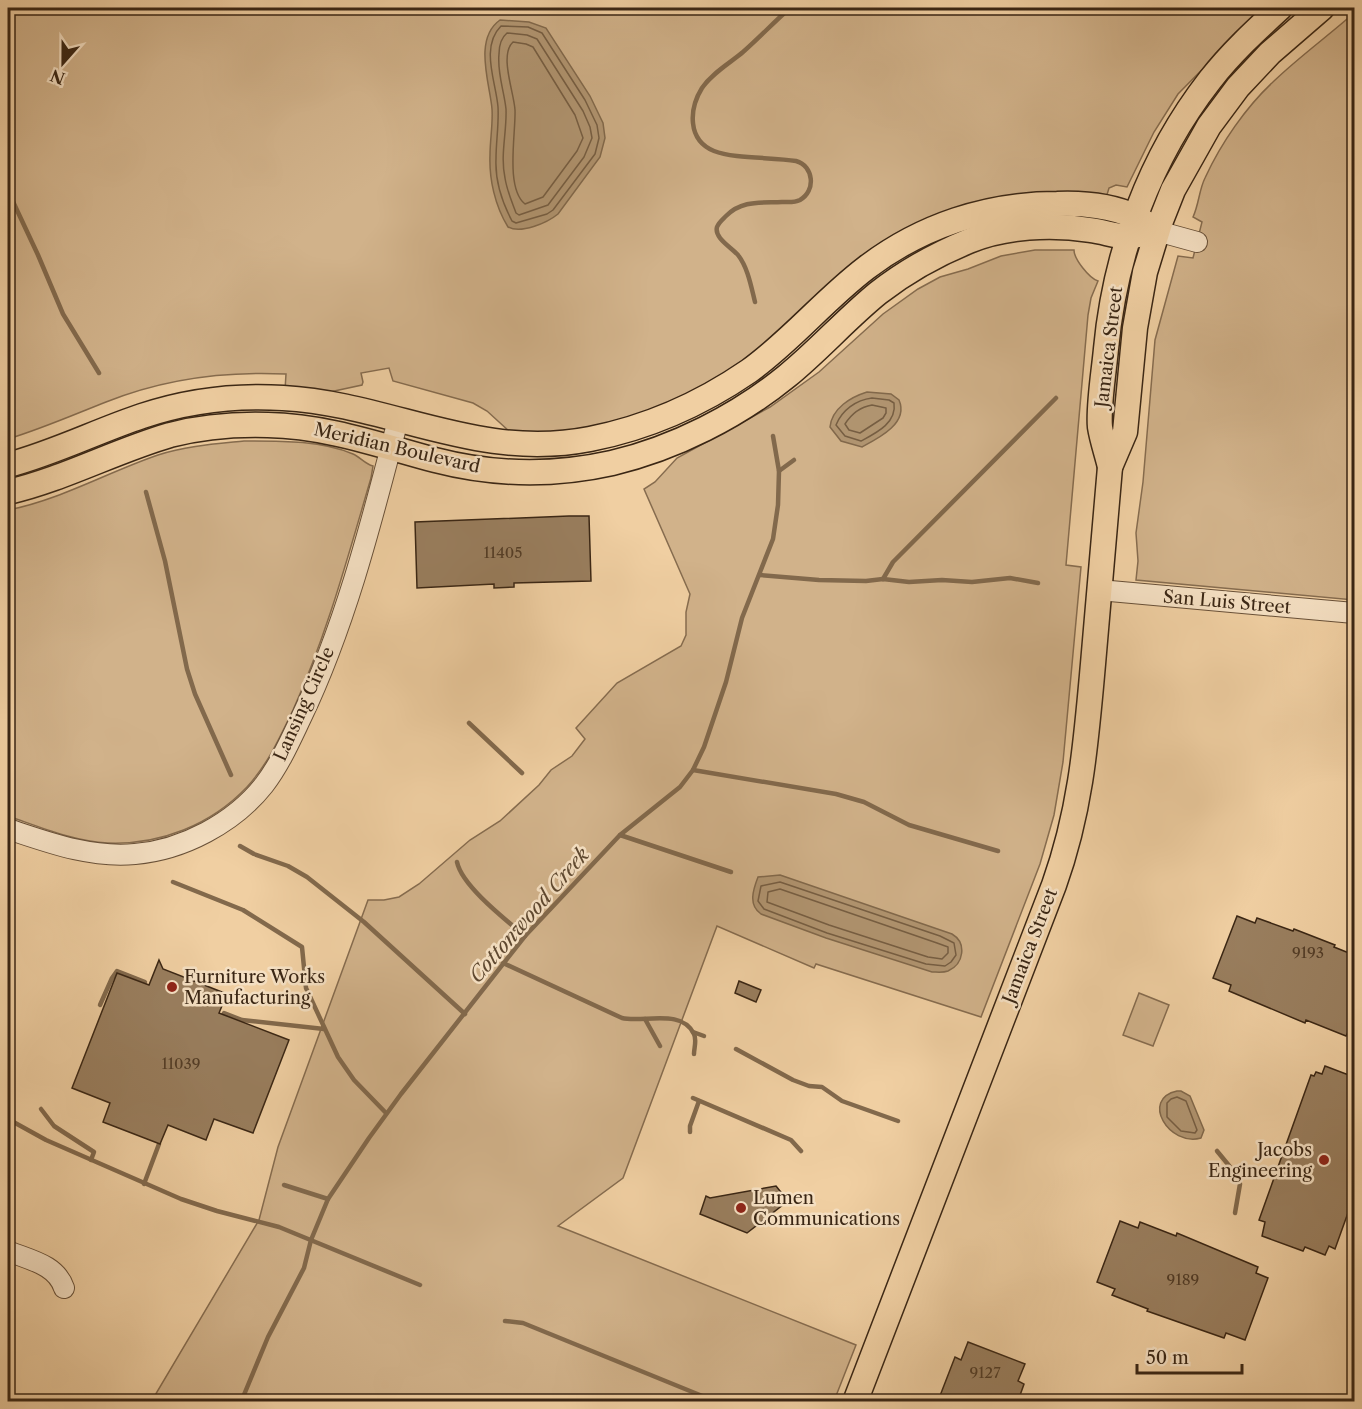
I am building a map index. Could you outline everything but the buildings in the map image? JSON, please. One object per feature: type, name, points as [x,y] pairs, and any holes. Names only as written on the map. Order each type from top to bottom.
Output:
[{"type":"main road","points":[[1132,228],[1162,157],[1196,100],[1225,63],[1280,8]]},
{"type":"main road","points":[[1157,231],[1185,167],[1217,115],[1254,68],[1322,8]]},
{"type":"main road","name":"Meridian Boulevard","points":[[8,465],[148,414],[208,401],[256,397],[302,399],[342,405],[489,442],[567,443],[616,434],[670,414],[744,374],[780,346],[860,272],[892,250],[928,230],[984,212],[1035,204],[1084,205],[1132,228]]},
{"type":"main road","name":"Meridian Boulevard","points":[[8,492],[64,475],[149,442],[177,434],[252,424],[305,427],[350,436],[456,465],[519,472],[578,469],[632,458],[688,436],[753,400],[795,369],[891,284],[917,267],[966,242],[1008,231],[1043,227],[1094,230],[1132,228],[1157,231]]},
{"type":"main road","name":"Jamaica Street","points":[[855,1401],[1054,885],[1077,809],[1084,760],[1110,467],[1100,426],[1104,370],[1113,297],[1132,228]]},
{"type":"main road","name":"Jamaica Street","points":[[1110,467],[1125,432],[1136,319],[1145,272],[1157,231]]},
{"type":"street","points":[[1157,231],[1197,242]]},
{"type":"street","name":"Lansing Circle","points":[[8,829],[86,853],[142,854],[190,840],[228,818],[253,797],[268,780],[284,754],[327,656],[352,583],[398,420]]},
{"type":"street","name":"San Luis Street","points":[[1100,590],[1354,613]]},
{"type":"street","points":[[8,1251],[48,1267],[61,1279],[64,1288]]},
{"type":"shaded area","points":[[8,8],[1263,8],[1178,94],[1154,132],[1127,187],[1116,185],[1109,188],[1106,198],[975,205],[750,359],[674,404],[577,433],[510,432],[487,411],[473,403],[393,381],[389,368],[361,373],[362,385],[325,393],[285,390],[286,374],[217,375],[172,382],[128,394],[8,439]]},
{"type":"shaded area","points":[[1354,13],[1354,600],[1136,580],[1138,561],[1136,533],[1143,482],[1155,340],[1178,256],[1193,258],[1202,222],[1193,217],[1203,183],[1226,139],[1254,102],[1284,72]]},
{"type":"shaded area","points":[[1035,250],[1074,250],[1083,268],[1098,281],[1091,298],[1088,315],[1066,565],[1081,567],[1063,762],[1054,815],[1040,864],[981,1017],[816,964],[814,968],[717,926],[623,1178],[558,1226],[856,1345],[834,1401],[151,1402],[259,1220],[278,1147],[368,900],[399,897],[419,884],[470,840],[500,821],[539,785],[551,770],[572,756],[585,739],[576,728],[617,683],[681,646],[686,635],[686,612],[690,594],[644,489],[655,482],[677,458],[770,407],[819,372],[883,314],[918,289],[940,277],[1001,256]]},
{"type":"shaded area","points":[[244,441],[299,442],[327,446],[353,454],[373,466],[327,624],[293,710],[267,760],[247,787],[217,812],[184,830],[147,840],[127,843],[95,842],[57,833],[8,816],[8,510],[46,500],[158,455],[190,447]]},
{"type":"shaded area","points":[[1139,993],[1169,1005],[1153,1046],[1123,1035]]},
{"type":"water","points":[[500,20],[529,22],[546,28],[590,96],[603,123],[605,138],[600,157],[558,214],[541,224],[520,229],[508,227],[503,219],[496,201],[491,173],[492,109],[485,50],[492,28]]},
{"type":"water","points":[[867,392],[891,394],[899,400],[900,416],[891,429],[862,447],[841,441],[830,427],[834,414],[849,400]]},
{"type":"water","points":[[780,875],[952,934],[962,948],[960,959],[948,971],[932,972],[826,938],[761,914],[753,902],[753,892],[758,877]]},
{"type":"water","points":[[1177,1091],[1190,1096],[1204,1130],[1201,1138],[1189,1139],[1179,1136],[1163,1121],[1160,1112],[1161,1103],[1166,1096]]},
{"type":"waterway","name":"Cottonwood Creek","points":[[755,302],[744,266],[738,255],[720,239],[717,227],[738,207],[800,200],[809,191],[811,179],[806,168],[796,161],[722,154],[714,151],[705,146],[695,132],[693,114],[698,96],[706,83],[790,8]]},
{"type":"waterway","points":[[8,191],[63,314],[99,373]]},
{"type":"waterway","points":[[883,579],[893,562],[1056,398]]},
{"type":"waterway","name":"Cottonwood Creek","points":[[241,1402],[268,1337],[304,1268],[311,1240],[328,1199],[369,1138],[525,936],[620,835],[680,787],[693,770],[704,747],[726,682],[742,618],[773,539],[778,505],[779,471],[773,436]]},
{"type":"waterway","points":[[779,471],[794,460]]},
{"type":"waterway","points":[[146,492],[165,561],[187,669],[195,694],[231,775]]},
{"type":"waterway","points":[[760,575],[819,580],[883,579],[909,582],[942,580],[972,582],[1010,578],[1038,583]]},
{"type":"waterway","points":[[469,723],[522,773]]},
{"type":"waterway","points":[[693,770],[836,794],[864,802],[909,825],[998,851]]},
{"type":"waterway","points":[[620,835],[731,872]]},
{"type":"waterway","points":[[240,846],[254,854],[288,866],[307,877],[364,922],[465,1014]]},
{"type":"waterway","points":[[457,862],[476,892],[525,936]]},
{"type":"waterway","points":[[173,882],[243,910],[302,947],[306,988],[338,1057],[354,1080],[386,1113]]},
{"type":"waterway","points":[[503,963],[622,1018],[661,1018],[681,1021],[694,1034],[694,1054]]},
{"type":"waterway","points":[[100,1005],[117,971],[145,982]]},
{"type":"waterway","points":[[224,1013],[242,1020],[324,1029]]},
{"type":"waterway","points":[[645,1019],[660,1046]]},
{"type":"waterway","points":[[693,1032],[704,1036]]},
{"type":"waterway","points":[[736,1049],[793,1080],[809,1086],[822,1087],[842,1101],[898,1121]]},
{"type":"waterway","points":[[693,1098],[791,1140],[801,1151]]},
{"type":"waterway","points":[[690,1132],[699,1101]]},
{"type":"waterway","points":[[41,1109],[54,1126],[94,1152],[91,1160]]},
{"type":"waterway","points":[[8,1119],[46,1140],[181,1199],[279,1227],[420,1285]]},
{"type":"waterway","points":[[144,1184],[159,1144]]},
{"type":"waterway","points":[[1217,1151],[1231,1168]]},
{"type":"waterway","points":[[1235,1213],[1240,1184],[1237,1173]]},
{"type":"waterway","points":[[284,1185],[328,1199]]},
{"type":"waterway","points":[[505,1321],[523,1323],[717,1402]]},
{"type":"place","name":"Furniture Works Manufacturing","points":[[172,987]]},
{"type":"place","name":"Jacobs Engineering","points":[[1324,1160]]},
{"type":"place","name":"Lumen Communications","points":[[741,1208]]}]
